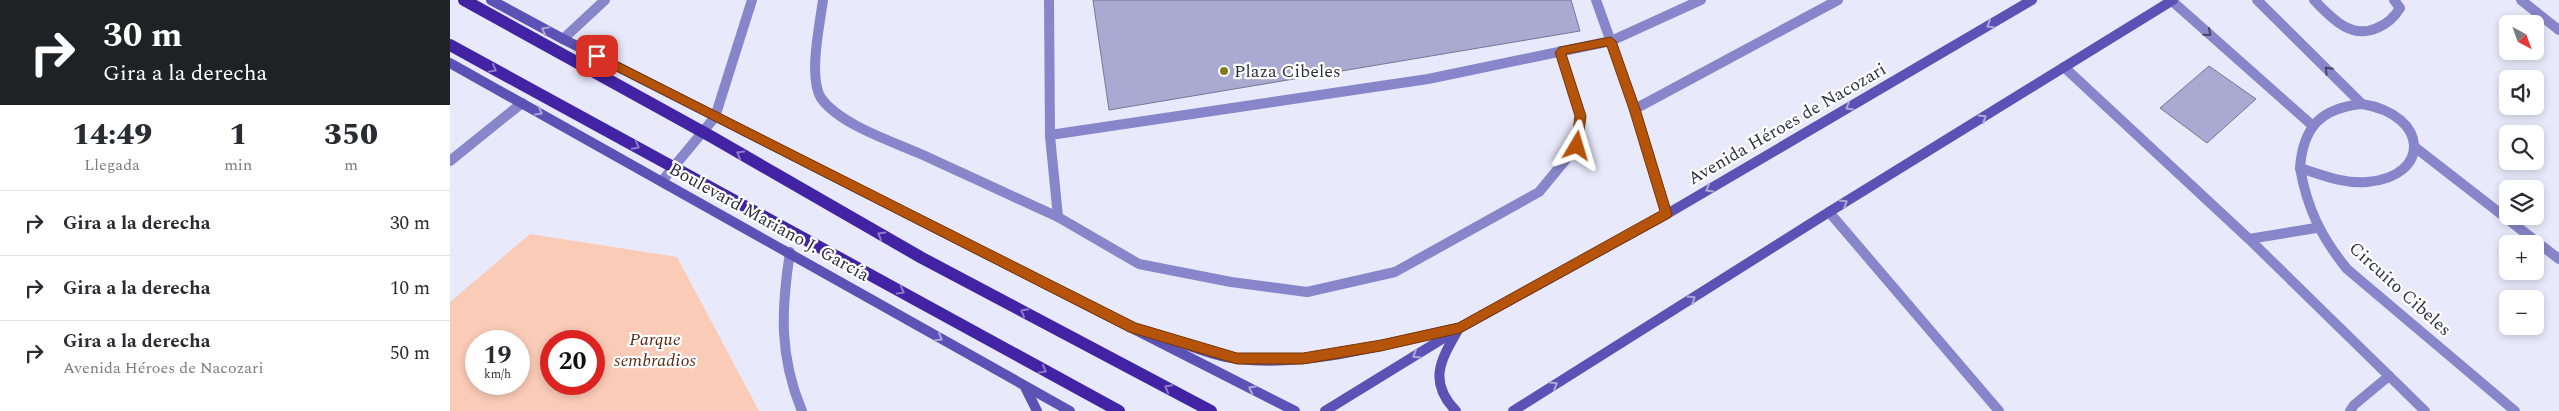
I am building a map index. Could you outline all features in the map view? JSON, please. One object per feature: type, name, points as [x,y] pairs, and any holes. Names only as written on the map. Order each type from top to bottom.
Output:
[{"type":"main road","points":[[464,0],[712,137],[922,258],[1211,411]]},
{"type":"main road","points":[[491,0],[715,117],[1295,411]]},
{"type":"main road","name":"Avenida Héroes de Nacozari","points":[[1325,411],[1460,328],[1666,214],[2032,0]]},
{"type":"main road","points":[[1513,411],[1829,212],[2173,1]]},
{"type":"main road","points":[[450,45],[1119,411]]},
{"type":"main road","name":"Boulevard Mariano J. García","points":[[450,63],[790,252],[1070,411]]},
{"type":"main road","points":[[1133,328],[1237,358],[1303,358],[1381,345],[1460,328]]},
{"type":"main road","points":[[1456,411],[1441,394],[1438,373],[1443,356],[1460,328]]},
{"type":"main road","points":[[1024,386],[1037,411]]},
{"type":"street","points":[[563,39],[604,0]]},
{"type":"street","points":[[662,181],[715,117],[752,0]]},
{"type":"street","points":[[823,0],[817,37],[816,86],[821,97],[830,106],[863,128],[1058,217],[1139,264],[1231,282],[1307,292],[1395,272],[1539,192],[1577,146],[1581,116],[1560,52]]},
{"type":"street","points":[[1049,0],[1052,189],[1058,217]]},
{"type":"street","points":[[1596,0],[1635,109],[1666,214]]},
{"type":"street","points":[[1050,134],[1428,79],[1560,52],[1611,41],[1701,0]]},
{"type":"street","points":[[1635,109],[1838,0]]},
{"type":"street","points":[[2257,0],[2362,104]]},
{"type":"street","points":[[2314,0],[2346,30],[2358,34],[2370,33],[2394,20],[2400,8],[2394,0]]},
{"type":"street","points":[[2520,0],[2559,30]]},
{"type":"street","points":[[2173,1],[2313,126]]},
{"type":"street","points":[[2064,67],[2249,239],[2425,411]]},
{"type":"street","points":[[450,161],[522,103]]},
{"type":"street","points":[[2416,148],[2412,158],[2401,171],[2379,180],[2358,182],[2336,179],[2300,168],[2300,151],[2305,136],[2321,117],[2334,109],[2348,104],[2362,104],[2386,110],[2399,117],[2411,130],[2416,148],[2559,259]]},
{"type":"street","name":"Circuito Cibeles","points":[[2300,168],[2308,209],[2316,228],[2346,269],[2515,411]]},
{"type":"street","points":[[1829,212],[1999,411]]},
{"type":"street","points":[[2249,239],[2316,228]]},
{"type":"street","points":[[790,252],[782,301],[783,352],[802,411]]},
{"type":"street","points":[[2350,411],[2354,405],[2389,376]]},
{"type":"green space","name":"Parque sembradios","points":[[530,234],[677,257],[759,411],[450,411],[450,302]]},
{"type":"building","name":"Plaza Cibeles","points":[[1093,0],[1571,0],[1580,31],[1109,110]]},
{"type":"building","points":[[2209,66],[2256,99],[2207,143],[2160,108]]},
{"type":"place","name":"Plaza Cibeles","points":[[1224,71]]},
{"type":"route","points":[[597,56],[1133,328],[1237,358],[1303,358],[1381,345],[1460,328],[1666,214],[1635,109],[1611,41],[1560,52],[1581,116],[1577,146]]}]
